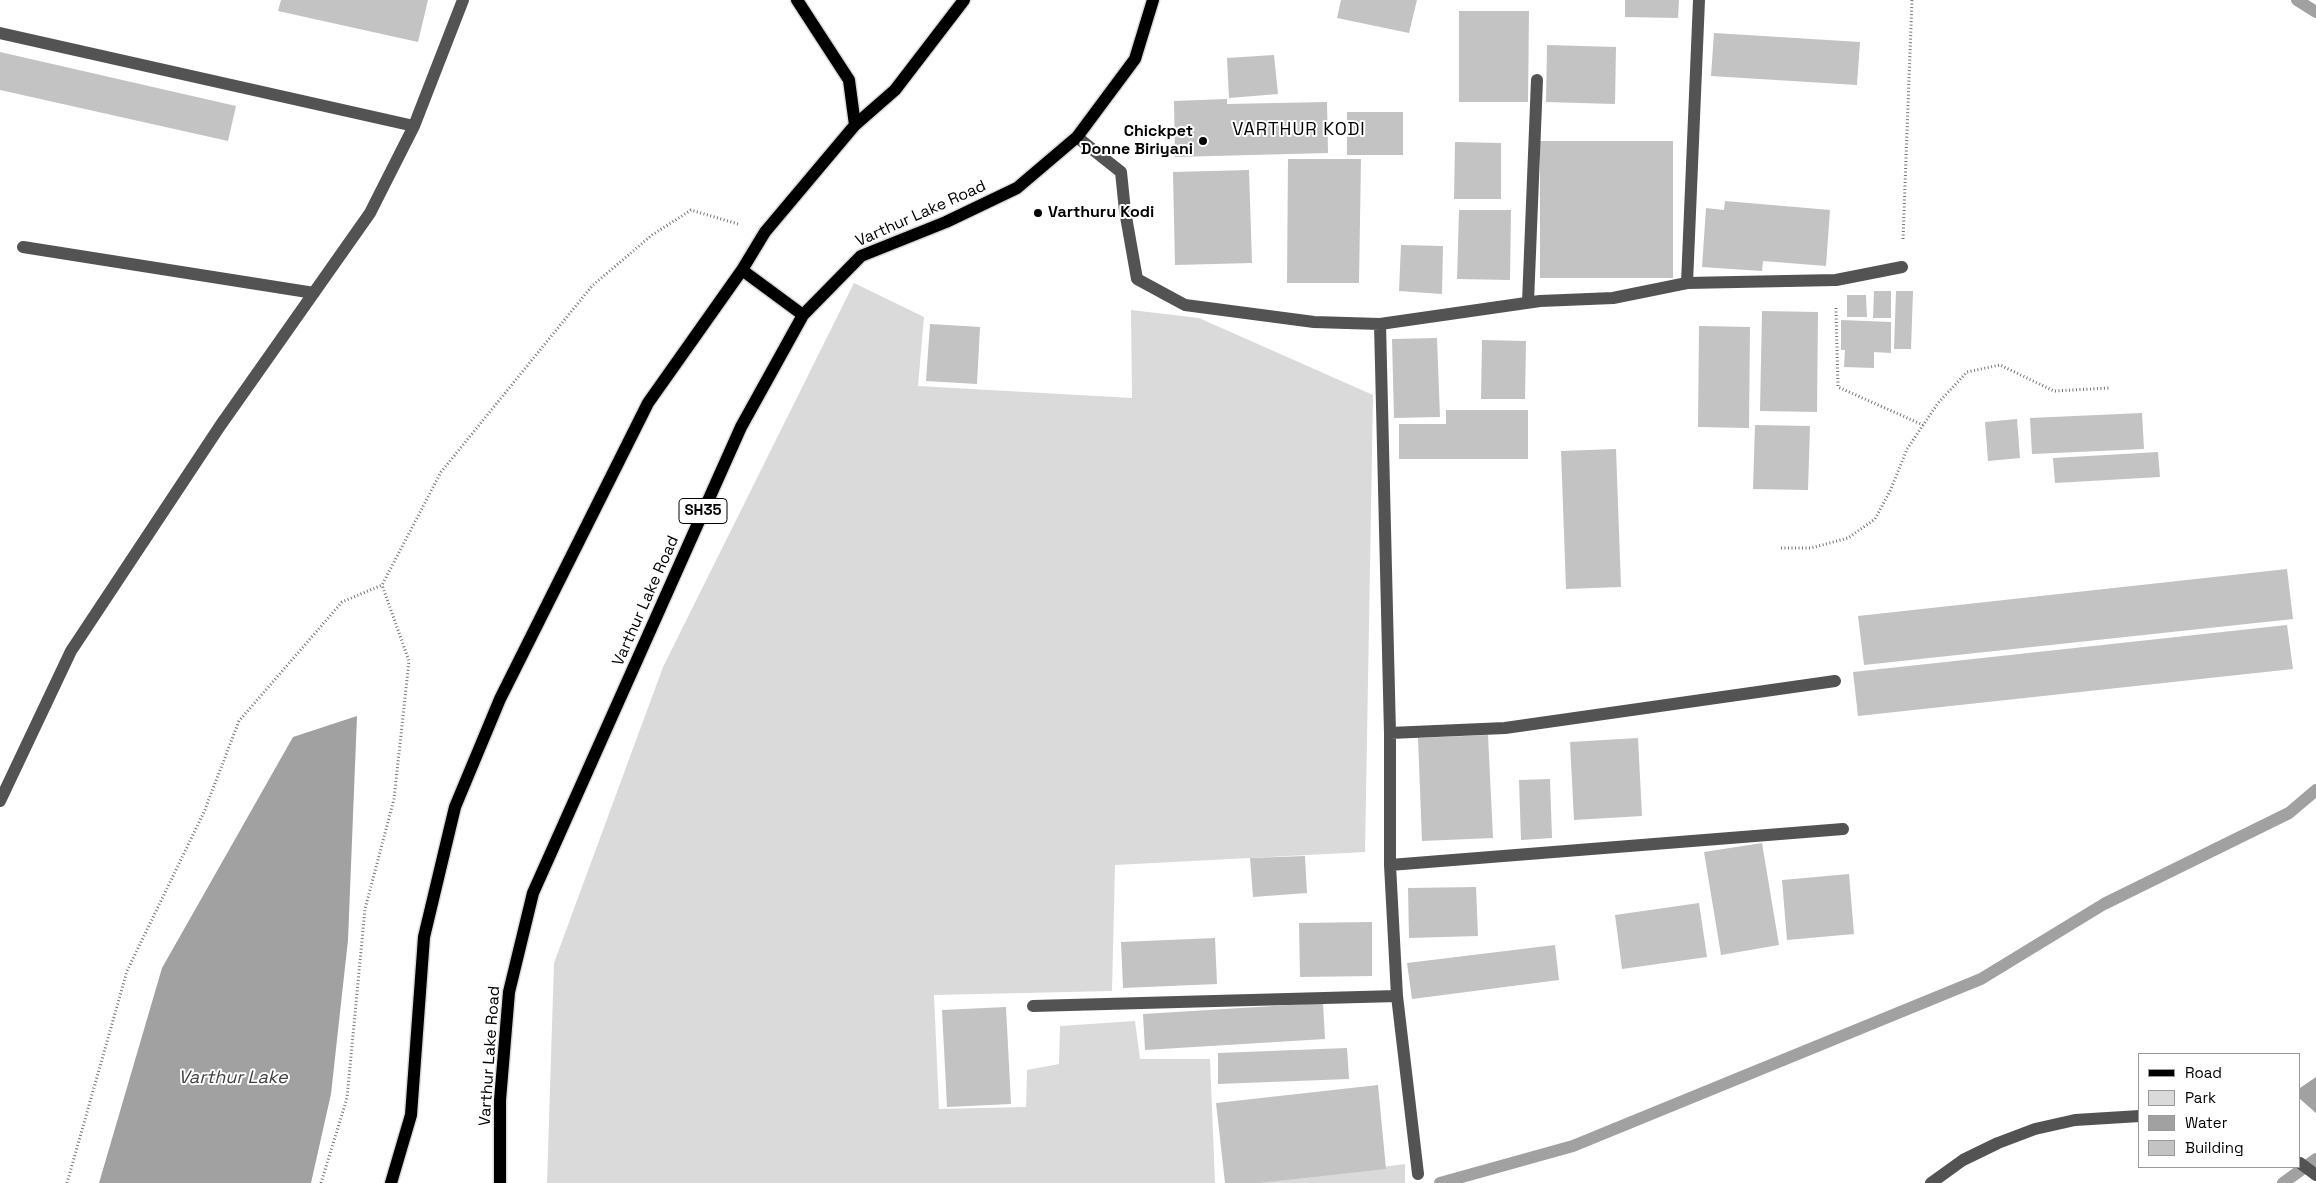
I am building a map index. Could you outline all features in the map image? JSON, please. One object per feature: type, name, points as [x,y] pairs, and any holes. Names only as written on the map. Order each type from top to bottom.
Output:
[{"type":"main road","points":[[798,0],[849,80],[855,125]]},
{"type":"main road","points":[[391,1183],[411,1115],[424,937],[455,807],[500,700],[648,403],[742,270],[765,232],[855,125],[895,90],[964,0]]},
{"type":"main road","name":"Varthur Lake Road","points":[[500,1183],[500,1100],[508,992],[533,894],[741,427],[803,315],[862,256],[946,222],[1017,188],[1077,137],[1136,59],[1153,0]]},
{"type":"main road","points":[[742,270],[803,315]]},
{"type":"street","points":[[0,801],[71,651],[220,426],[370,213],[414,126],[462,0]]},
{"type":"street","points":[[1688,283],[1699,0]]},
{"type":"street","points":[[0,33],[414,126]]},
{"type":"street","points":[[1528,302],[1537,80]]},
{"type":"street","points":[[1077,137],[1121,172],[1125,211],[1137,279],[1185,305],[1314,322],[1380,324],[1528,302],[1613,298],[1688,283],[1836,280],[1902,267]]},
{"type":"street","points":[[23,247],[314,293]]},
{"type":"street","points":[[1380,324],[1390,733],[1390,865],[1397,996],[1418,1174]]},
{"type":"street","points":[[1390,733],[1505,728],[1834,681]]},
{"type":"street","points":[[1390,865],[1843,830]]},
{"type":"street","points":[[1033,1006],[1397,996]]},
{"type":"street","points":[[1931,1183],[1963,1160],[1998,1142],[2035,1129],[2076,1120],[2138,1116]]},
{"type":"street","points":[[2301,1164],[2316,1175]]},
{"type":"path","points":[[1902,267],[1912,0]]},
{"type":"path","points":[[67,1183],[127,970],[204,812],[239,721],[342,602],[382,584],[441,472],[592,286],[652,235],[691,210],[765,232]]},
{"type":"path","points":[[1836,280],[1838,387],[1923,425]]},
{"type":"path","points":[[1781,548],[1811,548],[1848,538],[1875,519],[1890,491],[1907,449],[1938,403],[1967,372],[2000,365],[2054,390],[2109,388]]},
{"type":"path","points":[[322,1183],[347,1098],[366,909],[394,799],[409,661],[382,584]]},
{"type":"green space","points":[[854,283],[924,317],[918,386],[1132,398],[1131,310],[1199,318],[1373,395],[1365,852],[1115,865],[1112,991],[934,995],[939,1109],[1026,1107],[1027,1070],[1059,1064],[1060,1026],[1135,1021],[1140,1059],[1210,1059],[1215,1183],[547,1183],[554,963],[663,667]]},
{"type":"green space","points":[[1405,1164],[1405,1183],[1259,1183]]},
{"type":"water","name":"Varthur Lake","points":[[357,716],[348,940],[331,1094],[311,1183],[99,1183],[162,968],[293,737]]},
{"type":"water","points":[[2316,1077],[2316,1113],[2301,1100],[2301,1087]]},
{"type":"building","points":[[281,0],[428,0],[418,42],[278,11]]},
{"type":"building","points":[[1341,0],[1417,0],[1409,33],[1337,18]]},
{"type":"building","points":[[1625,0],[1679,0],[1678,18],[1625,17]]},
{"type":"building","points":[[1459,11],[1529,11],[1528,102],[1459,102]]},
{"type":"building","points":[[1714,33],[1860,42],[1857,85],[1711,76]]},
{"type":"building","points":[[1547,45],[1616,47],[1615,104],[1546,102]]},
{"type":"building","points":[[0,52],[236,106],[228,141],[0,90]]},
{"type":"building","points":[[1274,55],[1278,94],[1229,98],[1227,58]]},
{"type":"building","points":[[1227,99],[1227,104],[1327,102],[1328,153],[1175,157],[1174,101]]},
{"type":"building","points":[[1347,112],[1403,112],[1403,155],[1347,155]]},
{"type":"building","points":[[1540,141],[1673,141],[1673,278],[1540,278]]},
{"type":"building","points":[[1455,142],[1501,143],[1501,199],[1454,199]]},
{"type":"building","points":[[1288,159],[1361,159],[1359,283],[1287,283]]},
{"type":"building","points":[[1249,170],[1252,263],[1175,265],[1173,172]]},
{"type":"building","points":[[1725,201],[1830,210],[1826,266],[1763,261],[1762,271],[1702,267],[1706,208],[1724,210]]},
{"type":"building","points":[[1459,210],[1511,210],[1510,280],[1457,279]]},
{"type":"building","points":[[1401,245],[1443,246],[1442,294],[1399,291]]},
{"type":"building","points":[[1874,291],[1891,291],[1891,318],[1873,318]]},
{"type":"building","points":[[1896,291],[1913,291],[1911,349],[1894,349]]},
{"type":"building","points":[[1847,295],[1866,295],[1867,317],[1847,317]]},
{"type":"building","points":[[1762,311],[1818,312],[1817,412],[1760,411]]},
{"type":"building","points":[[1841,320],[1891,322],[1891,353],[1874,352],[1874,368],[1844,367],[1845,350],[1841,350]]},
{"type":"building","points":[[930,324],[980,327],[977,384],[926,381]]},
{"type":"building","points":[[1699,326],[1750,327],[1749,428],[1698,427]]},
{"type":"building","points":[[1437,338],[1440,417],[1394,418],[1392,339]]},
{"type":"building","points":[[1482,340],[1526,341],[1525,399],[1481,399]]},
{"type":"building","points":[[1446,410],[1528,410],[1528,459],[1399,459],[1399,424],[1446,424]]},
{"type":"building","points":[[2142,413],[2144,449],[2032,454],[2030,418]]},
{"type":"building","points":[[2017,419],[2020,458],[1988,461],[1985,422]]},
{"type":"building","points":[[1755,425],[1810,426],[1808,490],[1753,489]]},
{"type":"building","points":[[1616,449],[1621,587],[1566,589],[1561,451]]},
{"type":"building","points":[[2158,452],[2160,477],[2055,483],[2053,458]]},
{"type":"building","points":[[2287,569],[2293,619],[1864,665],[1858,616]]},
{"type":"building","points":[[2287,625],[2293,669],[1858,716],[1853,672]]},
{"type":"building","points":[[1488,735],[1493,838],[1422,841],[1418,738]]},
{"type":"building","points":[[1638,738],[1642,816],[1574,820],[1570,742]]},
{"type":"building","points":[[1550,779],[1552,838],[1521,840],[1519,780]]},
{"type":"building","points":[[1762,843],[1779,945],[1721,955],[1704,852]]},
{"type":"building","points":[[1305,856],[1307,893],[1253,897],[1250,858]]},
{"type":"building","points":[[1849,874],[1854,934],[1787,940],[1782,880]]},
{"type":"building","points":[[1476,887],[1478,936],[1409,938],[1408,888]]},
{"type":"building","points":[[1699,903],[1707,957],[1622,969],[1615,915]]},
{"type":"building","points":[[1372,922],[1372,976],[1300,977],[1299,923]]},
{"type":"building","points":[[1215,938],[1217,984],[1123,988],[1121,942]]},
{"type":"building","points":[[1555,945],[1559,980],[1412,999],[1407,963]]},
{"type":"building","points":[[1323,1003],[1325,1039],[1145,1050],[1143,1014]]},
{"type":"building","points":[[1006,1007],[1011,1104],[947,1107],[942,1010]]},
{"type":"building","points":[[1347,1048],[1349,1079],[1218,1084],[1218,1053]]},
{"type":"building","points":[[1378,1085],[1386,1169],[1259,1183],[1225,1183],[1216,1103]]},
{"type":"waterway","points":[[2297,0],[2316,12]]},
{"type":"waterway","points":[[1440,1183],[1573,1146],[1981,979],[2104,904],[2289,813],[2316,790]]},
{"type":"waterway","points":[[2283,1183],[2316,1159]]},
{"type":"place","name":"Chickpet Donne Biriyani","points":[[1203,141]]},
{"type":"place","name":"Varthuru Kodi","points":[[1038,213]]},
{"type":"district","name":"VARTHUR KODI","points":[[1299,130]]}]
